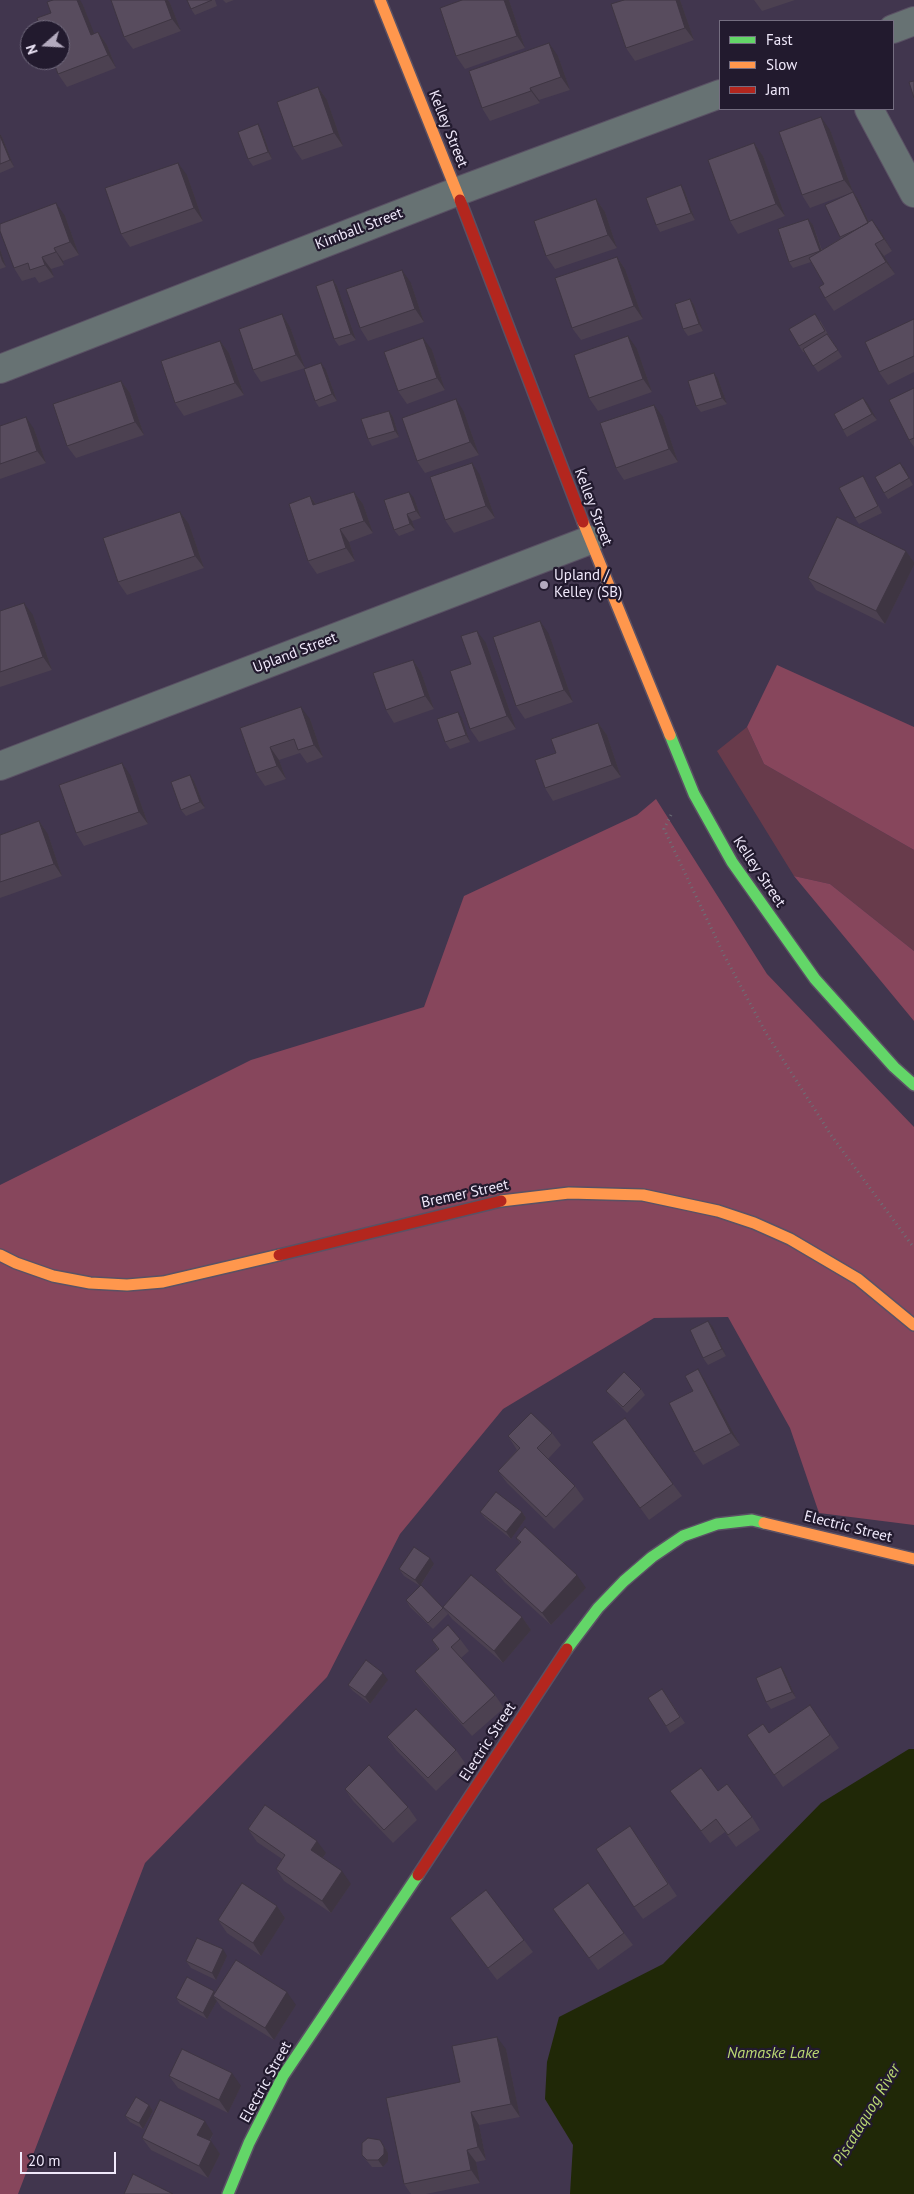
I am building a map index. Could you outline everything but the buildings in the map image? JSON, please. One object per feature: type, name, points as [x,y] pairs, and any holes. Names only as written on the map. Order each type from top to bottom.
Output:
[{"type":"street","name":"Kelley Street","points":[[380,0],[590,540],[690,786],[732,862],[815,979],[894,1066],[914,1085]]},
{"type":"street","points":[[894,29],[914,21]]},
{"type":"street","name":"Kimball Street","points":[[0,369],[456,192],[719,94]]},
{"type":"street","points":[[869,110],[914,193]]},
{"type":"street","name":"Upland Street","points":[[0,766],[590,540]]},
{"type":"street","name":"Bremer Street","points":[[0,1255],[16,1263],[53,1276],[80,1281],[127,1285],[154,1283],[236,1266],[493,1202],[569,1193],[643,1195],[718,1211],[790,1239],[858,1279],[914,1325]]},
{"type":"street","name":"Electric Street","points":[[228,2194],[249,2143],[283,2076],[494,1762],[554,1666],[598,1608],[624,1581],[652,1557],[683,1536],[717,1524],[752,1520],[914,1559]]},
{"type":"path","points":[[675,809],[664,830],[724,955],[766,1033],[831,1135],[914,1248]]},
{"type":"shaded area","points":[[777,665],[914,727],[914,850],[764,764],[747,727]]},
{"type":"shaded area","points":[[747,727],[764,764],[914,850],[914,951],[830,884],[794,876],[717,751]]},
{"type":"shaded area","points":[[656,799],[767,974],[914,1127],[914,1525],[819,1513],[790,1428],[728,1317],[654,1318],[503,1409],[400,1534],[327,1677],[145,1863],[18,2194],[0,2194],[0,1185],[251,1060],[424,1007],[464,896],[637,815]]},
{"type":"shaded area","points":[[794,876],[830,884],[914,951],[914,1021]]},
{"type":"water","name":"Namaske Lake","points":[[909,1749],[914,1749],[914,2194],[570,2194],[573,2145],[545,2099],[547,2062],[559,2017],[663,1964],[821,1803]]},
{"type":"traffic: fast","points":[[670,735],[694,794],[732,862],[815,979],[894,1067],[914,1085]]},
{"type":"traffic: fast","points":[[567,1649],[598,1608],[624,1581],[652,1557],[683,1536],[717,1524],[752,1520],[764,1523]]},
{"type":"traffic: fast","points":[[228,2194],[249,2143],[283,2076],[418,1875]]},
{"type":"traffic: slow","points":[[380,0],[460,200]]},
{"type":"traffic: slow","points":[[583,522],[670,735]]},
{"type":"traffic: slow","points":[[501,1201],[569,1193],[643,1195],[718,1211],[754,1223],[790,1239],[858,1279],[914,1325]]},
{"type":"traffic: slow","points":[[0,1255],[16,1263],[53,1276],[90,1283],[127,1285],[163,1282],[279,1255]]},
{"type":"traffic: slow","points":[[764,1523],[914,1559]]},
{"type":"traffic: jam","points":[[460,200],[583,522]]},
{"type":"traffic: jam","points":[[279,1255],[501,1201]]},
{"type":"traffic: jam","points":[[418,1875],[567,1649]]},
{"type":"place","name":"Upland / Kelley (SB)","points":[[544,585]]},
{"type":"water label","name":"Piscataquog River","points":[[867,2115]]}]
